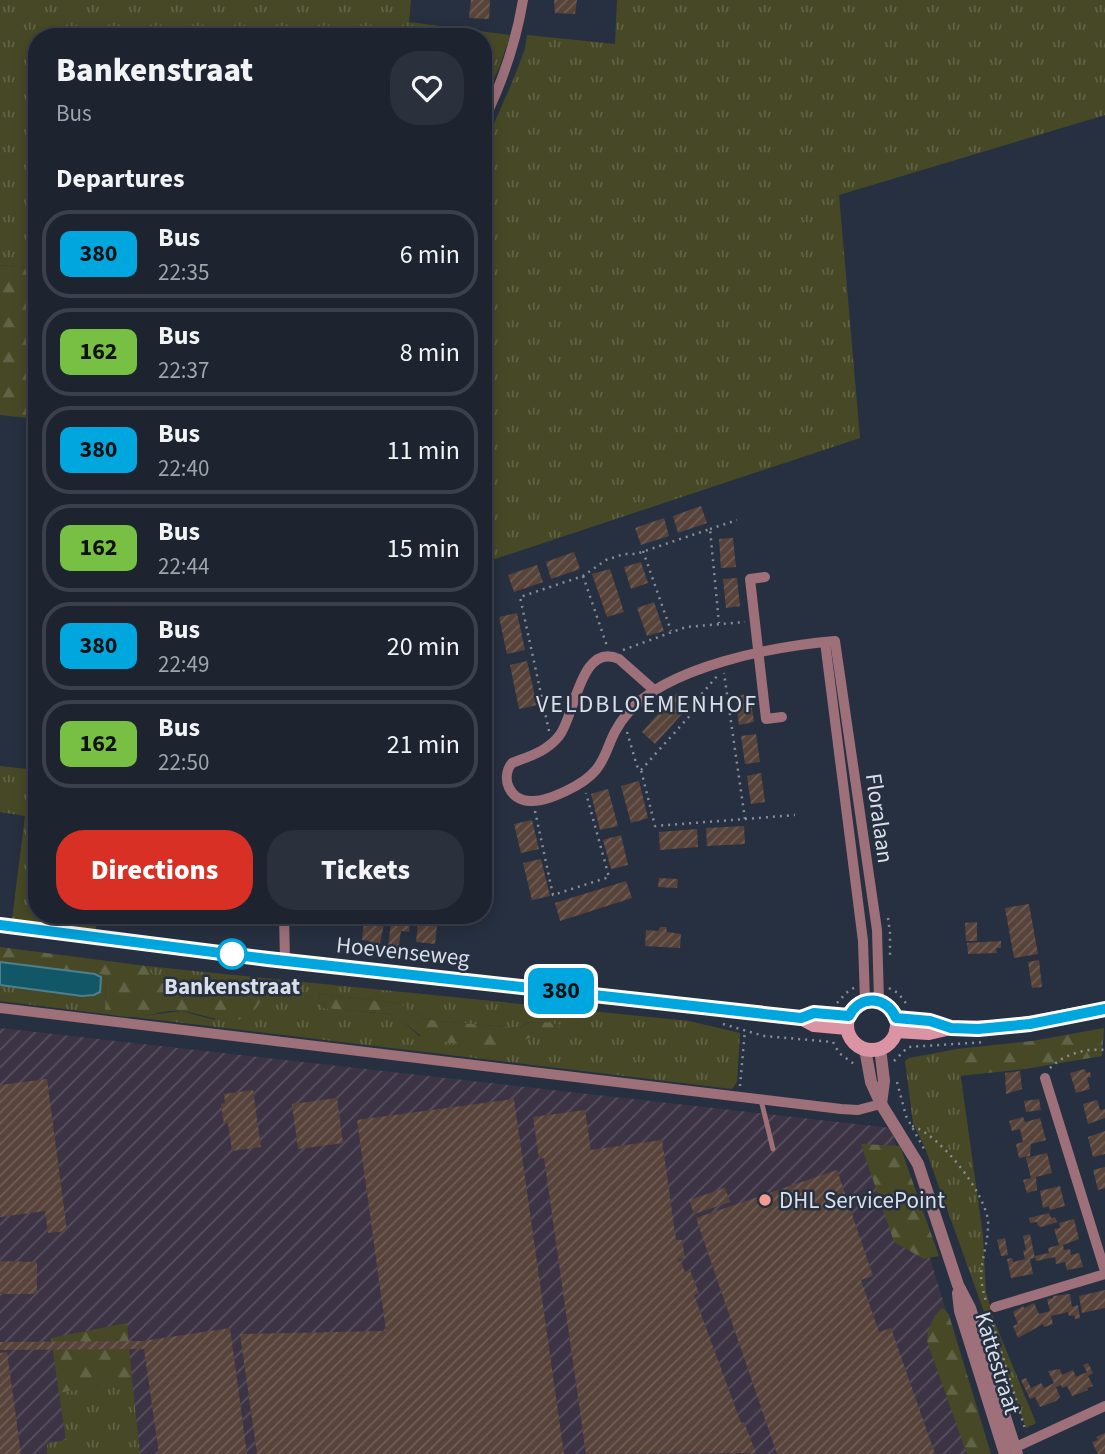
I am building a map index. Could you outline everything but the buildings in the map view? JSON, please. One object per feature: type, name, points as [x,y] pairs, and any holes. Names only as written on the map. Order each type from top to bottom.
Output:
[{"type":"main road","name":"Hoevenseweg","points":[[0,925],[285,961],[801,1018],[814,1013],[848,1022]]},
{"type":"main road","points":[[872,1001],[890,1007],[896,1024],[893,1038],[880,1048],[865,1049],[853,1041],[848,1022],[855,1006],[872,1001]]},
{"type":"main road","points":[[896,1024],[929,1033],[951,1028],[1006,1027],[1105,1009]]},
{"type":"street","points":[[492,104],[502,83],[519,25],[523,0]]},
{"type":"street","points":[[765,577],[750,579],[754,621],[766,719],[782,717]]},
{"type":"street","name":"Floralaan","points":[[758,653],[830,642],[877,930],[872,1001]]},
{"type":"street","points":[[654,690],[626,664],[612,657],[597,659],[581,681],[569,721],[551,744],[534,756],[512,763],[506,775],[507,785],[512,793],[518,798],[541,801],[583,782],[598,769],[624,718],[654,690],[707,667],[758,653]]},
{"type":"street","points":[[284,924],[285,961]]},
{"type":"street","points":[[0,1008],[852,1110],[881,1104],[886,1066],[880,1048]]},
{"type":"street","points":[[865,1049],[886,1066]]},
{"type":"street","points":[[995,1307],[1105,1272],[1045,1078]]},
{"type":"street","name":"Kattestraat","points":[[881,1104],[918,1164],[958,1285],[970,1308],[1010,1452]]},
{"type":"street","points":[[1010,1452],[1105,1406]]},
{"type":"lane","points":[[761,1100],[773,1149]]},
{"type":"path","points":[[551,744],[520,597],[583,576],[606,560],[643,551],[737,520]]},
{"type":"path","points":[[710,529],[719,623]]},
{"type":"path","points":[[643,551],[671,632]]},
{"type":"path","points":[[583,576],[612,657],[621,650],[691,626],[754,621]]},
{"type":"path","points":[[641,770],[695,710],[700,696],[724,669],[745,819]]},
{"type":"path","points":[[624,718],[655,826],[795,815]]},
{"type":"path","points":[[532,801],[553,895],[609,877],[583,782]]},
{"type":"path","points":[[717,1022],[771,1037],[833,1042],[839,1053],[849,1062],[886,1066]]},
{"type":"path","points":[[738,1097],[745,1030]]},
{"type":"path","points":[[1045,1078],[1055,1062],[1068,1055],[1105,1051]]},
{"type":"path","points":[[897,1080],[902,1107],[910,1126],[946,1149],[961,1165],[985,1210],[988,1228],[981,1276],[984,1292],[1029,1442]]},
{"type":"shaded area","points":[[0,1028],[891,1128],[989,1454],[0,1454]]},
{"type":"green space","points":[[0,0],[411,0],[409,22],[456,28],[28,28],[28,268],[0,265]]},
{"type":"green space","points":[[617,0],[1105,0],[1105,115],[839,195],[860,438],[492,560],[492,128],[525,49],[527,35],[615,44]]},
{"type":"green space","points":[[492,33],[510,35],[492,83]]},
{"type":"green space","points":[[0,265],[28,268],[28,418],[0,415]]},
{"type":"green space","points":[[0,766],[28,769],[28,921],[12,919],[25,816],[0,812]]},
{"type":"green space","points":[[50,924],[96,924],[96,930]]},
{"type":"green space","points":[[0,947],[146,966],[167,987],[195,997],[244,987],[258,990],[262,998],[255,1010],[236,1020],[175,1011],[132,1017],[105,1014],[106,975],[0,962]]},
{"type":"green space","points":[[146,966],[689,1021],[740,1033],[737,1082],[732,1089],[133,1017],[181,1011],[215,1020],[225,990],[192,996],[171,989]],"holes":[[[320,994],[398,1003],[426,1019],[438,1021],[520,1028],[534,1022],[560,1026],[419,1036],[399,1017],[324,1008],[318,1002]]]},
{"type":"green space","points":[[95,974],[106,975],[105,1014],[0,1001],[0,985],[82,996],[101,977]]},
{"type":"green space","points":[[320,994],[398,1003],[426,1019],[438,1021],[520,1028],[535,1022],[562,1025],[502,1049],[427,1040],[390,1014],[323,1008],[318,1002]]},
{"type":"green space","points":[[1104,1028],[1102,1056],[1025,1069],[959,1076],[957,1049],[1032,1041]]},
{"type":"green space","points":[[957,1049],[983,1236],[986,1292],[995,1323],[1036,1423],[1026,1428],[925,1148],[913,1123],[905,1061]]},
{"type":"green space","points":[[861,1144],[900,1146],[939,1256],[924,1259],[894,1242]]},
{"type":"green space","points":[[943,1308],[949,1315],[991,1454],[967,1454],[927,1341],[932,1322]]},
{"type":"green space","points":[[127,1323],[132,1379],[59,1393],[51,1338]]},
{"type":"green space","points":[[132,1379],[140,1454],[47,1454],[47,1443],[66,1440],[59,1393]]},
{"type":"water","points":[[0,962],[95,974],[101,977],[100,992],[82,996],[0,985]]},
{"type":"bus line","name":"380","points":[[0,925],[268,959],[801,1018],[814,1013],[849,1016],[855,1006],[872,1000],[890,1007],[896,1018],[930,1021],[951,1028],[978,1029],[1030,1024],[1105,1009]]},
{"type":"place","name":"Bankenstraat","points":[[232,954]]},
{"type":"place","name":"DHL ServicePoint","points":[[765,1200]]},
{"type":"district","name":"VELDBLOEMENHOF","points":[[647,704]]}]
